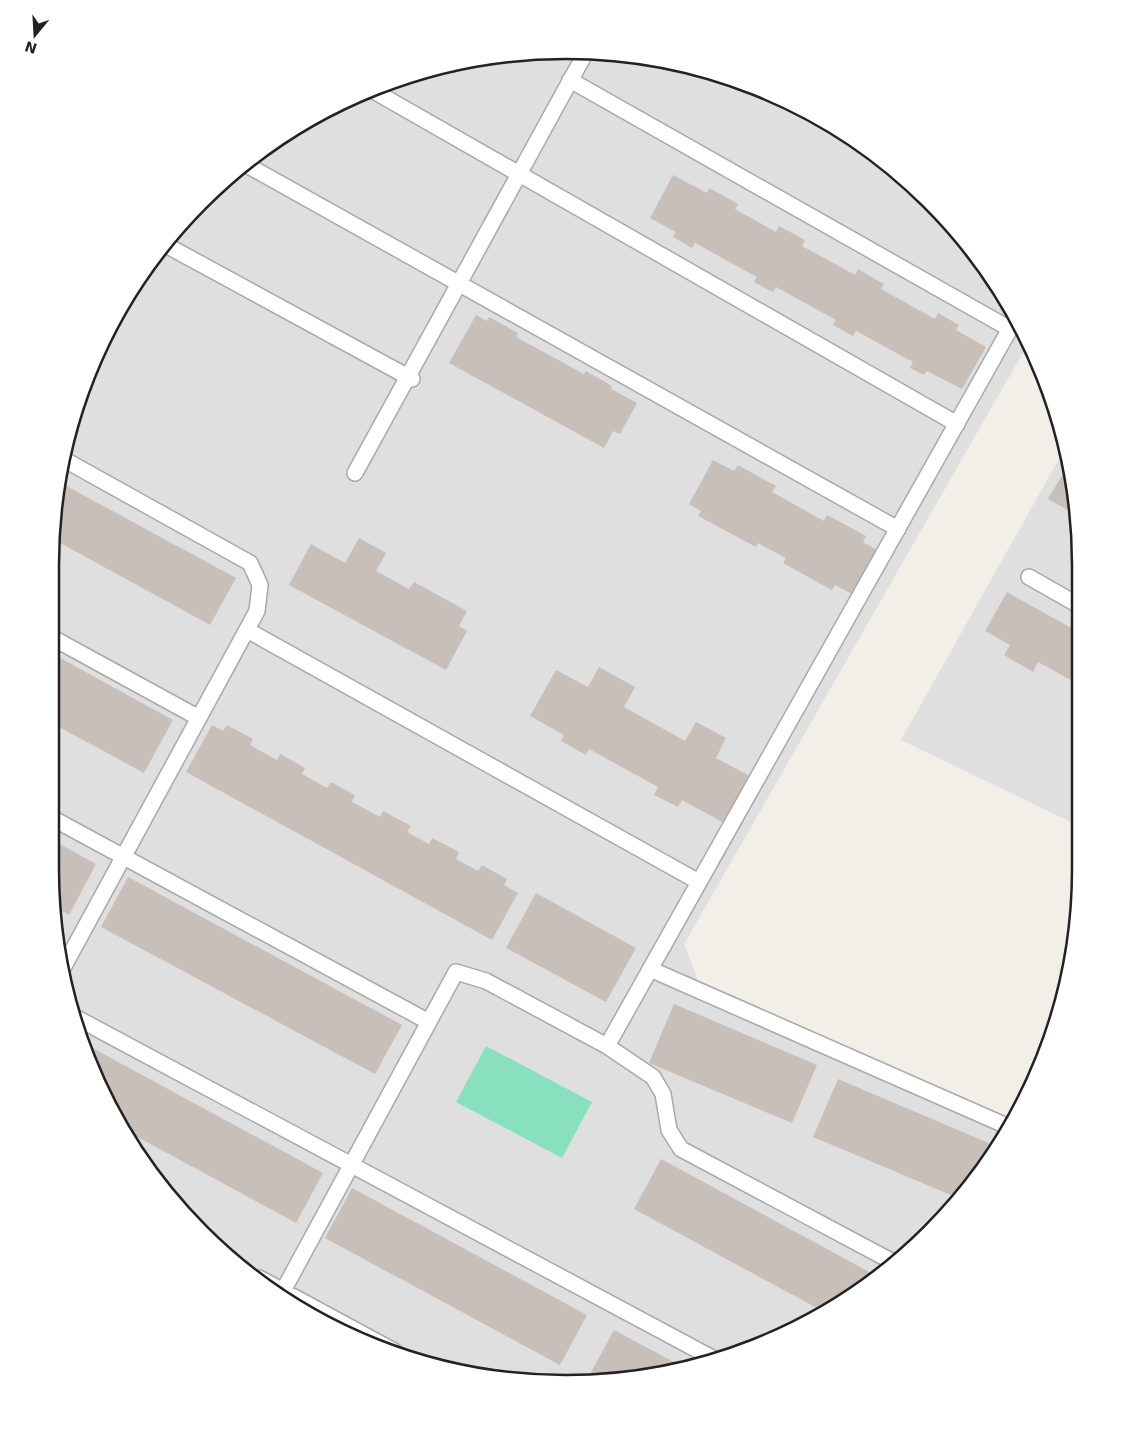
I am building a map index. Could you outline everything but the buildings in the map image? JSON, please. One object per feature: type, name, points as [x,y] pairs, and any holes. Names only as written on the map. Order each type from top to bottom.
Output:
[{"type":"lane","points":[[354,473],[410,377],[582,59]]},
{"type":"lane","points":[[570,80],[1009,321]]},
{"type":"lane","points":[[380,94],[957,424]]},
{"type":"lane","points":[[252,168],[898,529]]},
{"type":"lane","points":[[171,248],[410,377]]},
{"type":"lane","points":[[607,1046],[1012,326]]},
{"type":"lane","points":[[67,961],[257,611],[260,586],[250,563],[69,462]]},
{"type":"lane","points":[[1029,577],[1072,601]]},
{"type":"lane","points":[[247,630],[699,882]]},
{"type":"lane","points":[[59,641],[199,718]]},
{"type":"lane","points":[[59,822],[429,1022]]},
{"type":"lane","points":[[650,969],[1003,1124]]},
{"type":"lane","points":[[284,1290],[456,972],[486,981],[607,1046],[653,1077],[663,1094],[669,1130],[681,1149],[888,1259]]},
{"type":"lane","points":[[83,1021],[707,1355]]},
{"type":"lane","points":[[307,1304],[348,1326]]},
{"type":"shaded area","points":[[566,59],[632,63],[697,76],[759,97],[790,111],[847,144],[874,163],[924,207],[968,257],[987,284],[1024,350],[684,944],[698,980],[1007,1117],[968,1177],[924,1227],[874,1271],[847,1290],[790,1323],[728,1348],[664,1366],[599,1374],[532,1374],[499,1371],[434,1358],[372,1337],[341,1323],[284,1290],[257,1271],[207,1227],[163,1177],[144,1150],[111,1093],[97,1062],[76,1000],[68,967],[60,902],[60,532],[68,467],[76,434],[97,372],[127,312],[163,257],[207,207],[231,185],[284,144],[341,111],[372,97],[434,76],[467,68],[532,60]]},
{"type":"shaded area","points":[[1060,456],[1068,499],[1071,532],[1072,823],[901,740]]},
{"type":"green space","points":[[486,1046],[592,1102],[562,1158],[456,1102]]}]
